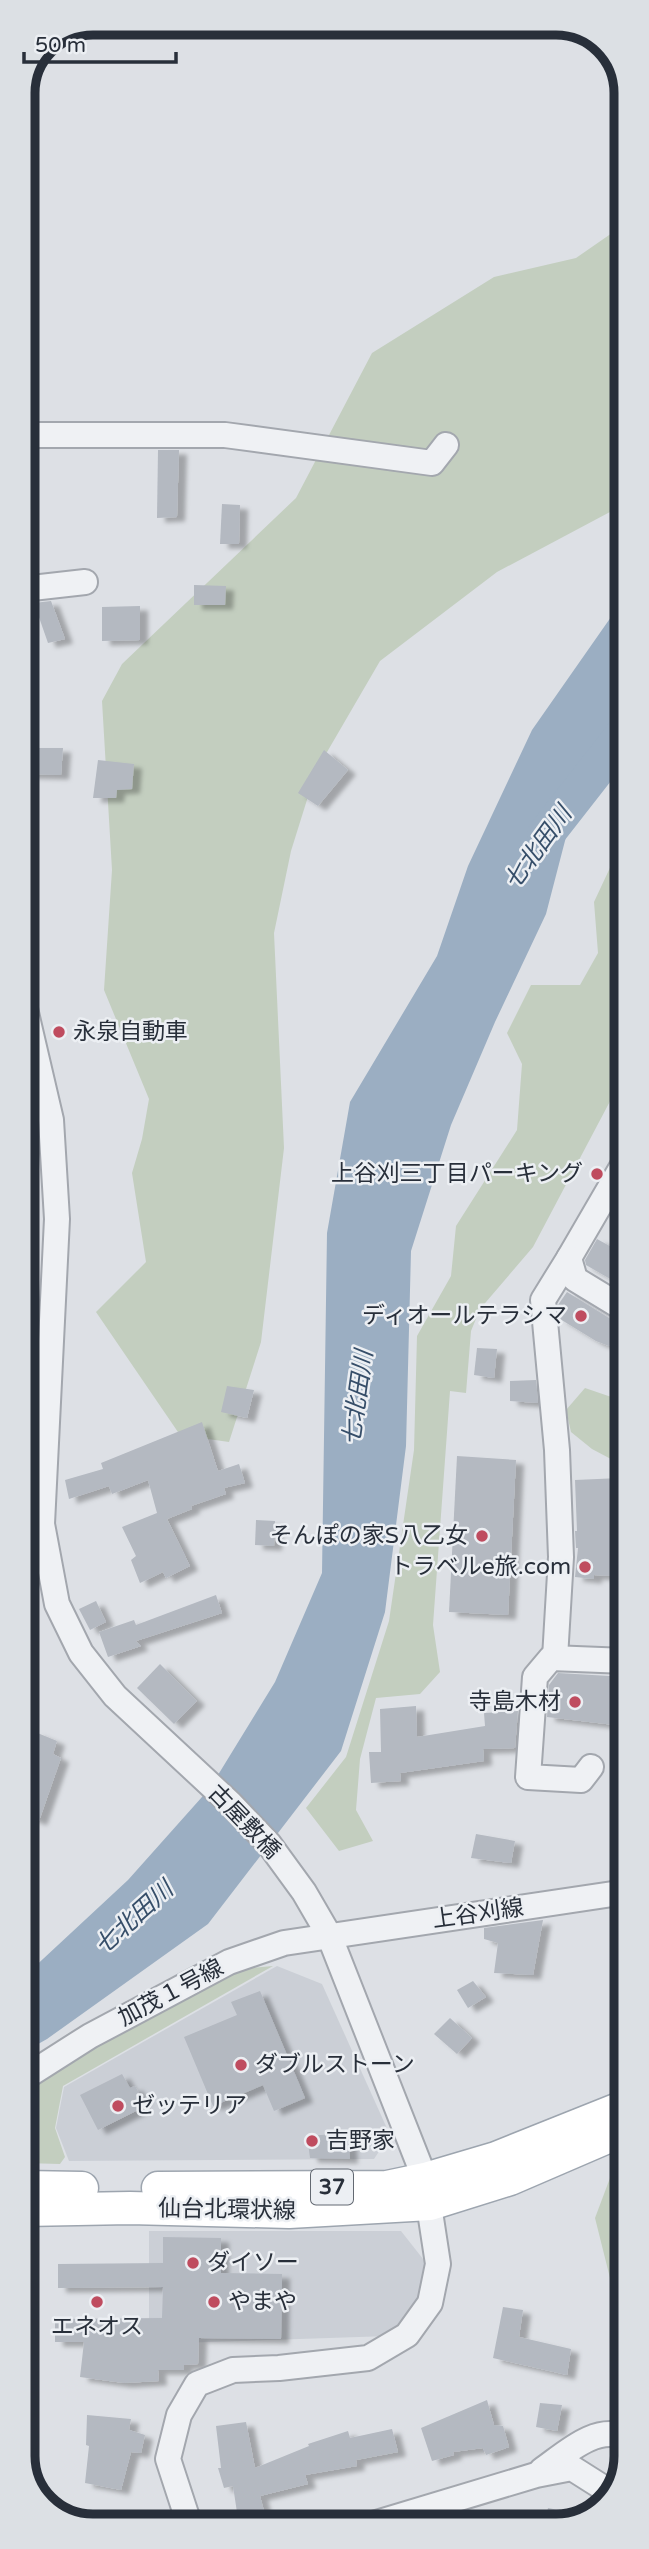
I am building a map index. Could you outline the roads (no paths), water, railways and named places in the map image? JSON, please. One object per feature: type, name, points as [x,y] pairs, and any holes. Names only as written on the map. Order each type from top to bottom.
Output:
[{"type":"main road","name":"仙台北環状線","points":[[35,2188],[387,2187],[427,2192],[496,2158],[614,2111]]},
{"type":"main road","name":"仙台北環状線","points":[[35,2210],[131,2208],[289,2212],[509,2179],[614,2134]]},
{"type":"street","points":[[35,435],[225,435],[432,463],[446,445]]},
{"type":"street","points":[[35,588],[85,582]]},
{"type":"street","name":"古屋敷橋","points":[[35,1051],[51,1120],[57,1219],[42,1524],[57,1604],[81,1653],[115,1696],[270,1844],[304,1892],[329,1935],[427,2192],[438,2264],[430,2302],[407,2335],[368,2358],[233,2370],[197,2385],[179,2415],[168,2459],[186,2514]]},
{"type":"street","points":[[555,1658],[561,1557],[557,1450],[543,1300],[614,1181]]},
{"type":"street","points":[[569,1258],[575,1279],[614,1303]]},
{"type":"street","points":[[591,1767],[581,1780],[528,1777],[535,1677],[551,1658],[614,1660]]},
{"type":"street","name":"上谷刈線","points":[[329,1935],[614,1894]]},
{"type":"street","name":"加茂１号線","points":[[35,2071],[90,2036],[229,1962],[284,1943],[329,1935]]},
{"type":"street","points":[[536,2474],[576,2446],[596,2436],[614,2436]]},
{"type":"street","points":[[406,2514],[536,2474],[572,2468],[603,2490]]},
{"type":"water","points":[[614,613],[614,725],[586,760],[546,914],[495,1022],[451,1125],[411,1251],[406,1446],[385,1612],[341,1751],[208,1924],[35,2046],[35,1966],[128,1880],[210,1788],[275,1682],[322,1573],[327,1233],[350,1102],[437,956],[468,866],[532,730]]},
{"type":"waterway","name":"七北田川","points":[[546,834],[614,747]]},
{"type":"place","name":"永泉自動車","points":[[59,1032]]},
{"type":"place","name":"上谷刈三丁目パーキング","points":[[597,1174]]},
{"type":"place","name":"ディオールテラシマ","points":[[581,1316]]},
{"type":"place","name":"そんぽの家S八乙女","points":[[482,1536]]},
{"type":"place","name":"トラベルe旅.com","points":[[585,1567]]},
{"type":"place","name":"寺島木材","points":[[575,1702]]},
{"type":"place","name":"ダブルストーン","points":[[241,2065]]},
{"type":"place","name":"ゼッテリア","points":[[118,2106]]},
{"type":"place","name":"吉野家","points":[[312,2141]]},
{"type":"place","name":"ダイソー","points":[[193,2263]]},
{"type":"place","name":"エネオス","points":[[97,2302]]},
{"type":"place","name":"やまや","points":[[214,2302]]}]
